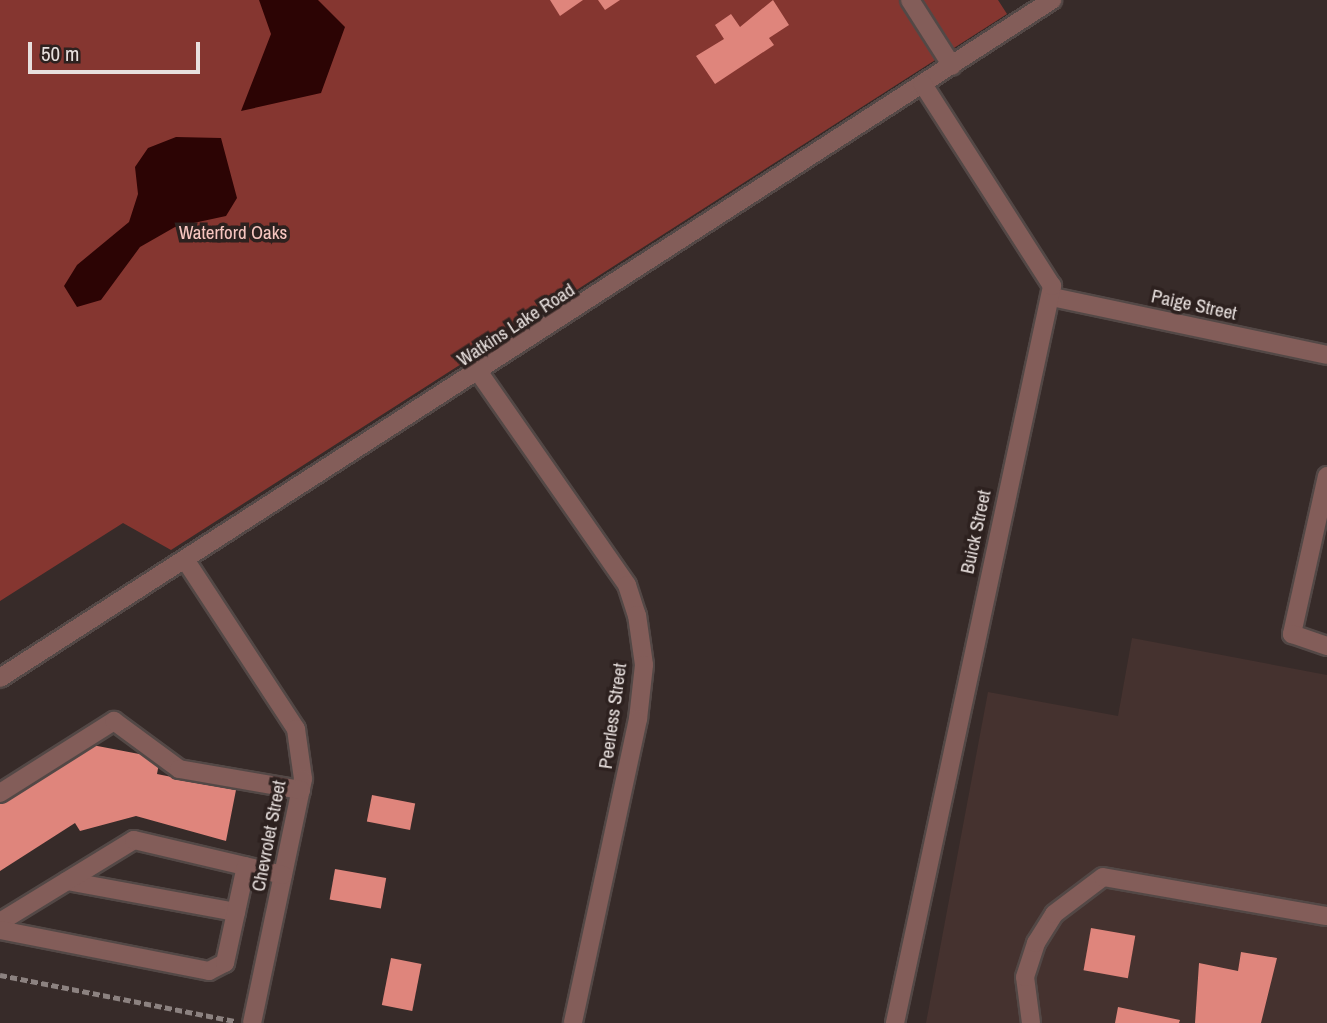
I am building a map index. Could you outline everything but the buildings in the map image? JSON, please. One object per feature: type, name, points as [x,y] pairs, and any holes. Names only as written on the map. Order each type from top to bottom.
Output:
[{"type":"street","points":[[910,0],[952,66]]},
{"type":"street","name":"Watkins Lake Road","points":[[0,678],[480,374],[1052,0]]},
{"type":"street","points":[[923,85],[1034,254],[1052,297]]},
{"type":"street","name":"Paige Street","points":[[1052,297],[1327,355]]},
{"type":"street","name":"Buick Street","points":[[895,1023],[1052,297]]},
{"type":"street","name":"Peerless Street","points":[[480,374],[627,585],[637,615],[644,665],[638,719],[573,1023]]},
{"type":"street","points":[[1327,476],[1305,577],[1293,608],[1292,634],[1327,646]]},
{"type":"street","name":"Chevrolet Street","points":[[186,561],[296,729],[300,790],[252,1023]]},
{"type":"street","points":[[0,793],[114,720],[179,769],[300,790]]},
{"type":"street","points":[[0,922],[134,840],[283,875]]},
{"type":"street","points":[[0,930],[209,971],[225,963],[246,866]]},
{"type":"street","points":[[1031,1023],[1025,977],[1035,943],[1054,914],[1103,877],[1327,916]]},
{"type":"street","points":[[67,881],[236,912]]},
{"type":"path","points":[[0,975],[246,1023]]},
{"type":"shaded area","points":[[259,0],[318,0],[345,27],[321,93],[241,111],[271,34]]},
{"type":"shaded area","points":[[176,137],[221,138],[237,198],[226,216],[175,227],[140,247],[101,300],[77,307],[64,286],[77,265],[129,222],[138,194],[135,167],[148,148]]},
{"type":"shaded area","points":[[1132,638],[1327,675],[1327,1023],[926,1023],[988,692],[1118,716]]},
{"type":"green space","name":"Waterford Oaks","points":[[0,0],[998,0],[1007,14],[171,550],[123,523],[0,601]]}]
